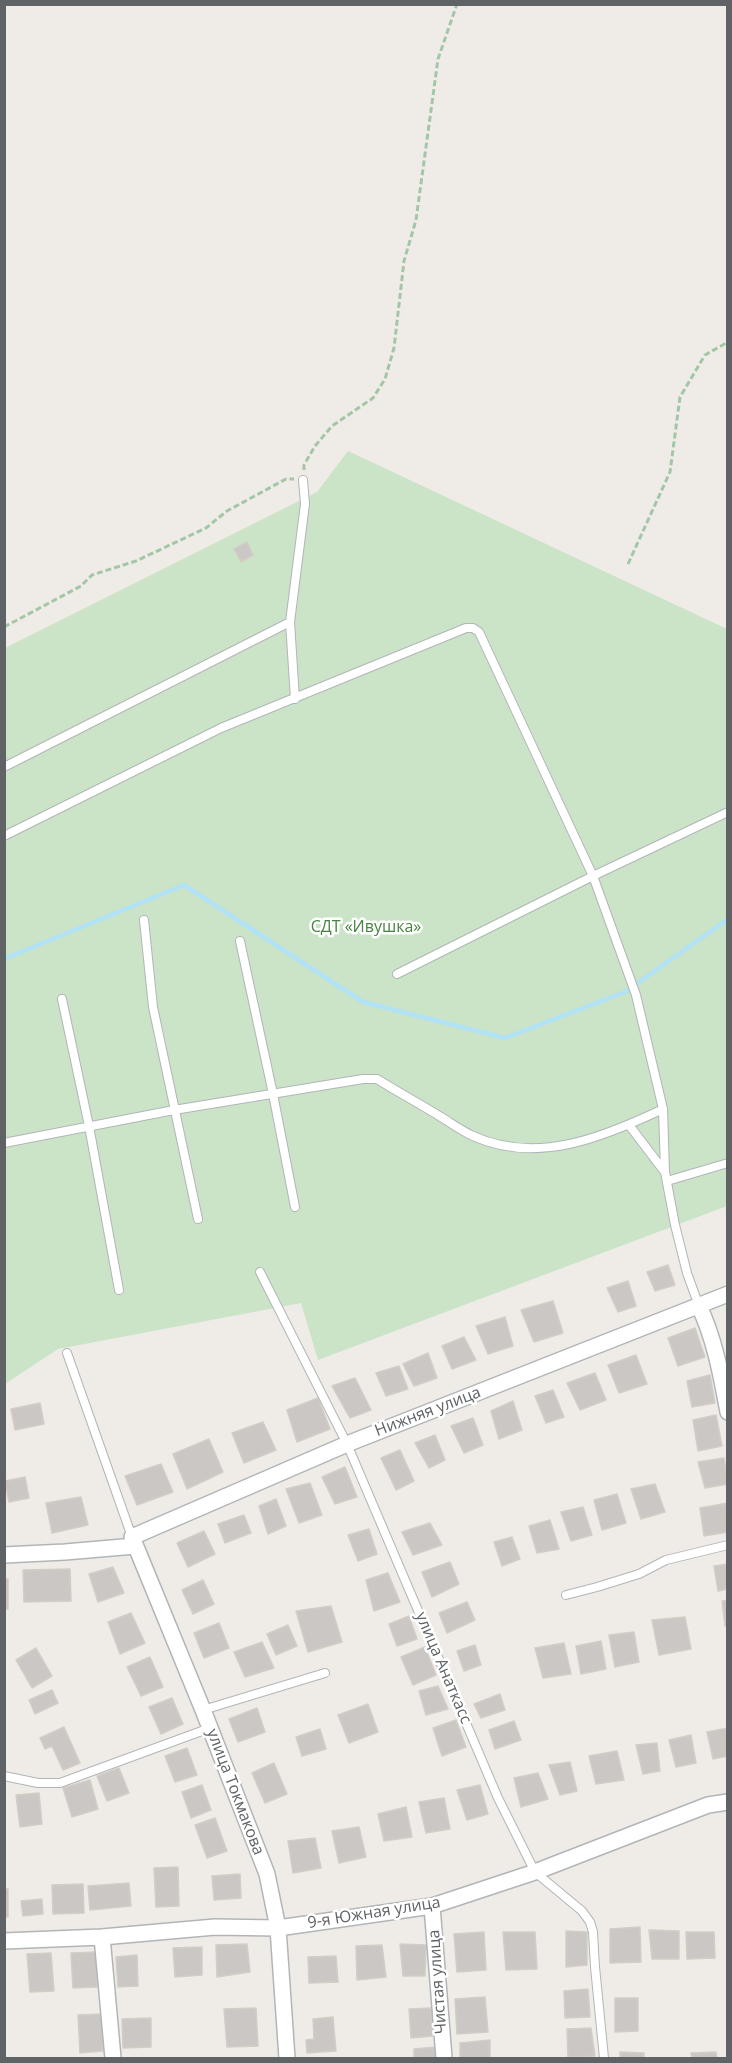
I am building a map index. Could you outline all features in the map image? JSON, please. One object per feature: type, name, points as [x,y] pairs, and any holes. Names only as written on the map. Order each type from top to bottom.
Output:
[{"type":"street","name":"Нижняя улица","points":[[4,1555],[65,1552],[134,1541],[347,1444],[728,1294]]},
{"type":"street","points":[[699,1306],[709,1327],[718,1356],[728,1412]]},
{"type":"street","name":"улица Токмакова","points":[[134,1541],[267,1874],[278,1928],[287,2058]]},
{"type":"street","name":"9-я Южная улица","points":[[4,1941],[102,1937],[215,1927],[278,1928],[432,1906],[536,1872],[708,1805],[728,1802]]},
{"type":"street","name":"Чистая улица","points":[[432,1906],[444,2058]]},
{"type":"street","points":[[102,1937],[113,2058]]},
{"type":"lane","points":[[295,699],[290,622],[305,504],[303,480]]},
{"type":"lane","points":[[4,767],[290,622]]},
{"type":"lane","points":[[4,836],[220,728],[473,627],[479,632],[593,876],[636,995],[663,1108],[666,1177],[675,1225],[687,1273],[699,1306]]},
{"type":"lane","points":[[397,974],[593,876],[728,812]]},
{"type":"lane","points":[[144,920],[153,1007],[198,1219]]},
{"type":"lane","points":[[240,940],[295,1207]]},
{"type":"lane","points":[[62,999],[89,1126],[119,1290]]},
{"type":"lane","points":[[4,1143],[174,1110],[363,1079],[377,1079],[473,1136],[500,1145],[529,1149],[555,1148],[574,1144],[629,1125],[663,1108]]},
{"type":"lane","points":[[629,1125],[666,1177]]},
{"type":"lane","points":[[666,1177],[728,1163]]},
{"type":"lane","name":"улица Анаткасс","points":[[260,1272],[347,1444],[498,1798],[536,1872],[582,1911],[590,1922],[593,1932],[604,2058]]},
{"type":"lane","points":[[67,1353],[134,1541]]},
{"type":"lane","points":[[566,1595],[639,1574],[666,1560],[728,1545]]},
{"type":"lane","points":[[203,1710],[325,1674]]},
{"type":"lane","points":[[4,1776],[38,1783],[60,1783],[210,1728]]},
{"type":"path","points":[[4,627],[81,586],[92,575],[136,561],[206,528],[226,511],[286,479],[303,480],[304,465],[315,446],[332,426],[373,398],[386,379],[394,348],[404,261],[416,220],[438,59],[457,4]]},
{"type":"path","points":[[628,564],[670,472],[680,397],[705,355],[728,342]]},
{"type":"green space","name":"СДТ «Ивушка»","points":[[348,451],[727,629],[727,1206],[318,1360],[301,1303],[58,1349],[5,1384],[5,648],[317,492]]},
{"type":"building","points":[[247,542],[253,555],[241,562],[234,549]]},
{"type":"building","points":[[668,1265],[675,1285],[655,1291],[647,1272]]},
{"type":"building","points":[[628,1281],[636,1306],[618,1312],[607,1288]]},
{"type":"building","points":[[553,1301],[563,1333],[534,1342],[521,1310]]},
{"type":"building","points":[[505,1317],[513,1346],[488,1354],[476,1326]]},
{"type":"building","points":[[695,1328],[705,1357],[678,1366],[668,1338]]},
{"type":"building","points":[[464,1337],[476,1360],[452,1369],[442,1346]]},
{"type":"building","points":[[428,1353],[437,1378],[414,1386],[403,1364]]},
{"type":"building","points":[[636,1355],[647,1384],[619,1393],[608,1365]]},
{"type":"building","points":[[399,1366],[408,1389],[386,1396],[376,1373]]},
{"type":"building","points":[[595,1373],[606,1400],[580,1410],[567,1383]]},
{"type":"building","points":[[710,1375],[715,1403],[692,1407],[687,1381]]},
{"type":"building","points":[[355,1378],[371,1410],[350,1418],[332,1386]]},
{"type":"building","points":[[553,1390],[564,1417],[546,1423],[535,1396]]},
{"type":"building","points":[[318,1398],[330,1429],[297,1442],[287,1410]]},
{"type":"building","points":[[513,1401],[522,1430],[499,1439],[491,1411]]},
{"type":"building","points":[[40,1403],[44,1424],[15,1430],[11,1409]]},
{"type":"building","points":[[716,1415],[722,1446],[698,1451],[693,1420]]},
{"type":"building","points":[[473,1418],[483,1445],[464,1453],[451,1426]]},
{"type":"building","points":[[263,1422],[276,1450],[244,1463],[232,1433]]},
{"type":"building","points":[[435,1435],[445,1460],[429,1468],[415,1443]]},
{"type":"building","points":[[209,1439],[223,1472],[187,1489],[173,1454]]},
{"type":"building","points":[[400,1450],[414,1481],[396,1490],[381,1458]]},
{"type":"building","points":[[724,1458],[728,1484],[705,1488],[698,1462]]},
{"type":"building","points":[[161,1464],[173,1492],[137,1505],[125,1476]]},
{"type":"building","points":[[345,1467],[357,1497],[335,1504],[322,1477]]},
{"type":"building","points":[[25,1477],[29,1498],[9,1502],[5,1481]]},
{"type":"building","points":[[310,1483],[322,1515],[299,1523],[286,1489]]},
{"type":"building","points":[[655,1484],[665,1512],[641,1519],[631,1489]]},
{"type":"building","points":[[617,1494],[626,1523],[602,1530],[594,1500]]},
{"type":"building","points":[[81,1497],[88,1525],[52,1533],[46,1503]]},
{"type":"building","points":[[276,1499],[286,1526],[268,1534],[259,1506]]},
{"type":"building","points":[[728,1503],[728,1532],[704,1536],[700,1508]]},
{"type":"building","points":[[583,1507],[592,1535],[571,1541],[561,1512]]},
{"type":"building","points":[[244,1515],[251,1533],[225,1543],[218,1524]]},
{"type":"building","points":[[550,1520],[559,1549],[537,1553],[529,1526]]},
{"type":"building","points":[[430,1523],[442,1545],[413,1555],[402,1532]]},
{"type":"building","points":[[369,1529],[377,1554],[358,1561],[348,1535]]},
{"type":"building","points":[[204,1531],[215,1554],[188,1567],[177,1543]]},
{"type":"building","points":[[512,1537],[520,1559],[502,1566],[494,1542]]},
{"type":"building","points":[[450,1562],[459,1584],[432,1597],[422,1572]]},
{"type":"building","points":[[728,1564],[728,1589],[718,1591],[714,1566]]},
{"type":"building","points":[[113,1567],[124,1593],[98,1602],[89,1574]]},
{"type":"building","points":[[70,1569],[71,1601],[24,1602],[23,1570]]},
{"type":"building","points":[[388,1573],[400,1602],[374,1611],[366,1580]]},
{"type":"building","points":[[4,1579],[8,1579],[8,1609],[4,1609]]},
{"type":"building","points":[[203,1580],[214,1604],[193,1614],[182,1590]]},
{"type":"building","points":[[728,1600],[728,1626],[725,1626],[722,1601]]},
{"type":"building","points":[[467,1602],[475,1620],[447,1633],[439,1613]]},
{"type":"building","points":[[331,1606],[342,1642],[308,1652],[296,1611]]},
{"type":"building","points":[[131,1613],[145,1643],[120,1654],[108,1622]]},
{"type":"building","points":[[409,1616],[417,1639],[397,1646],[389,1624]]},
{"type":"building","points":[[685,1617],[691,1649],[659,1655],[652,1620]]},
{"type":"building","points":[[219,1623],[229,1648],[204,1658],[194,1633]]},
{"type":"building","points":[[288,1625],[297,1646],[276,1655],[267,1634]]},
{"type":"building","points":[[634,1632],[639,1662],[615,1667],[609,1635]]},
{"type":"building","points":[[601,1641],[606,1669],[581,1674],[576,1646]]},
{"type":"building","points":[[262,1642],[274,1668],[245,1677],[234,1652]]},
{"type":"building","points":[[564,1643],[571,1674],[543,1678],[535,1648]]},
{"type":"building","points":[[475,1645],[481,1665],[464,1671],[457,1651]]},
{"type":"building","points":[[425,1647],[436,1675],[413,1685],[401,1657]]},
{"type":"building","points":[[36,1648],[52,1676],[32,1688],[16,1660]]},
{"type":"building","points":[[150,1657],[163,1687],[141,1696],[127,1667]]},
{"type":"building","points":[[438,1686],[448,1709],[426,1715],[419,1691]]},
{"type":"building","points":[[52,1690],[58,1703],[35,1714],[29,1700]]},
{"type":"building","points":[[500,1694],[505,1710],[481,1718],[474,1704]]},
{"type":"building","points":[[172,1698],[183,1724],[161,1734],[149,1707]]},
{"type":"building","points":[[368,1704],[378,1732],[349,1743],[338,1715]]},
{"type":"building","points":[[257,1708],[265,1732],[238,1742],[229,1719]]},
{"type":"building","points":[[456,1720],[466,1747],[442,1756],[433,1728]]},
{"type":"building","points":[[514,1721],[521,1740],[495,1749],[489,1730]]},
{"type":"building","points":[[64,1727],[80,1763],[63,1770],[52,1746],[45,1749],[40,1738]]},
{"type":"building","points":[[728,1728],[728,1756],[713,1759],[707,1732]]},
{"type":"building","points":[[320,1729],[326,1749],[302,1756],[296,1737]]},
{"type":"building","points":[[691,1735],[696,1763],[676,1767],[669,1740]]},
{"type":"building","points":[[657,1743],[660,1771],[643,1774],[636,1745]]},
{"type":"building","points":[[187,1748],[197,1775],[175,1782],[165,1756]]},
{"type":"building","points":[[617,1751],[624,1780],[596,1784],[589,1756]]},
{"type":"building","points":[[570,1762],[577,1791],[560,1795],[549,1765]]},
{"type":"building","points":[[274,1763],[287,1794],[265,1803],[252,1773]]},
{"type":"building","points":[[119,1768],[129,1793],[107,1801],[97,1776]]},
{"type":"building","points":[[538,1773],[548,1799],[521,1807],[514,1778]]},
{"type":"building","points":[[90,1780],[98,1809],[72,1817],[63,1788]]},
{"type":"building","points":[[202,1785],[211,1810],[191,1818],[182,1792]]},
{"type":"building","points":[[480,1785],[488,1814],[467,1820],[457,1790]]},
{"type":"building","points":[[39,1793],[42,1824],[20,1827],[16,1795]]},
{"type":"building","points":[[444,1798],[450,1829],[426,1833],[419,1802]]},
{"type":"building","points":[[406,1807],[412,1837],[384,1841],[378,1814]]},
{"type":"building","points":[[215,1818],[227,1851],[207,1858],[195,1825]]},
{"type":"building","points":[[359,1827],[366,1857],[339,1863],[332,1831]]},
{"type":"building","points":[[315,1838],[321,1868],[293,1873],[288,1841]]},
{"type":"building","points":[[178,1867],[179,1906],[156,1907],[154,1868]]},
{"type":"building","points":[[240,1874],[241,1898],[214,1900],[212,1876]]},
{"type":"building","points":[[129,1883],[131,1906],[90,1910],[88,1886]]},
{"type":"building","points":[[83,1884],[84,1913],[53,1914],[52,1885]]},
{"type":"building","points":[[4,1889],[8,1889],[8,1917],[4,1917]]},
{"type":"building","points":[[42,1899],[43,1914],[23,1916],[21,1901]]},
{"type":"building","points":[[640,1927],[641,1962],[610,1963],[610,1929]]},
{"type":"building","points":[[649,1930],[679,1931],[679,1959],[652,1959]]},
{"type":"building","points":[[566,1931],[587,1932],[587,1965],[566,1967]]},
{"type":"building","points":[[484,1932],[486,1970],[457,1972],[454,1934]]},
{"type":"building","points":[[503,1932],[535,1932],[537,1969],[506,1970]]},
{"type":"building","points":[[686,1932],[714,1932],[715,1958],[687,1959]]},
{"type":"building","points":[[247,1944],[250,1972],[217,1977],[216,1945]]},
{"type":"building","points":[[400,1944],[426,1945],[425,1976],[403,1976]]},
{"type":"building","points":[[382,1945],[386,1977],[357,1980],[356,1946]]},
{"type":"building","points":[[202,1947],[202,1975],[175,1977],[173,1948]]},
{"type":"building","points":[[97,1952],[97,1987],[73,1988],[71,1953]]},
{"type":"building","points":[[51,1953],[54,1991],[30,1992],[27,1954]]},
{"type":"building","points":[[137,1955],[138,1986],[118,1987],[116,1957]]},
{"type":"building","points":[[336,1956],[338,1982],[309,1983],[308,1957]]},
{"type":"building","points":[[588,1989],[590,2017],[565,2018],[564,1991]]},
{"type":"building","points":[[485,1997],[488,2032],[457,2034],[455,1999]]},
{"type":"building","points":[[615,1998],[638,1998],[638,2031],[615,2032]]},
{"type":"building","points":[[256,2008],[258,2046],[227,2047],[224,2009]]},
{"type":"building","points":[[431,2008],[433,2036],[411,2038],[409,2009]]},
{"type":"building","points":[[102,2014],[103,2051],[80,2053],[78,2015]]},
{"type":"building","points":[[333,2017],[336,2051],[307,2053],[306,2040],[314,2039],[313,2019]]},
{"type":"building","points":[[151,2018],[151,2047],[123,2048],[122,2019]]},
{"type":"building","points":[[591,2028],[595,2056],[568,2057],[567,2029]]},
{"type":"building","points":[[490,2040],[490,2058],[460,2058],[460,2043]]},
{"type":"building","points":[[437,2047],[437,2058],[414,2058],[414,2049]]},
{"type":"building","points":[[620,2052],[644,2053],[644,2058],[620,2058]]},
{"type":"building","points":[[716,2052],[717,2058],[692,2058],[691,2053]]},
{"type":"waterway","points":[[4,959],[184,885],[363,1002],[505,1038],[625,992],[728,919]]}]
